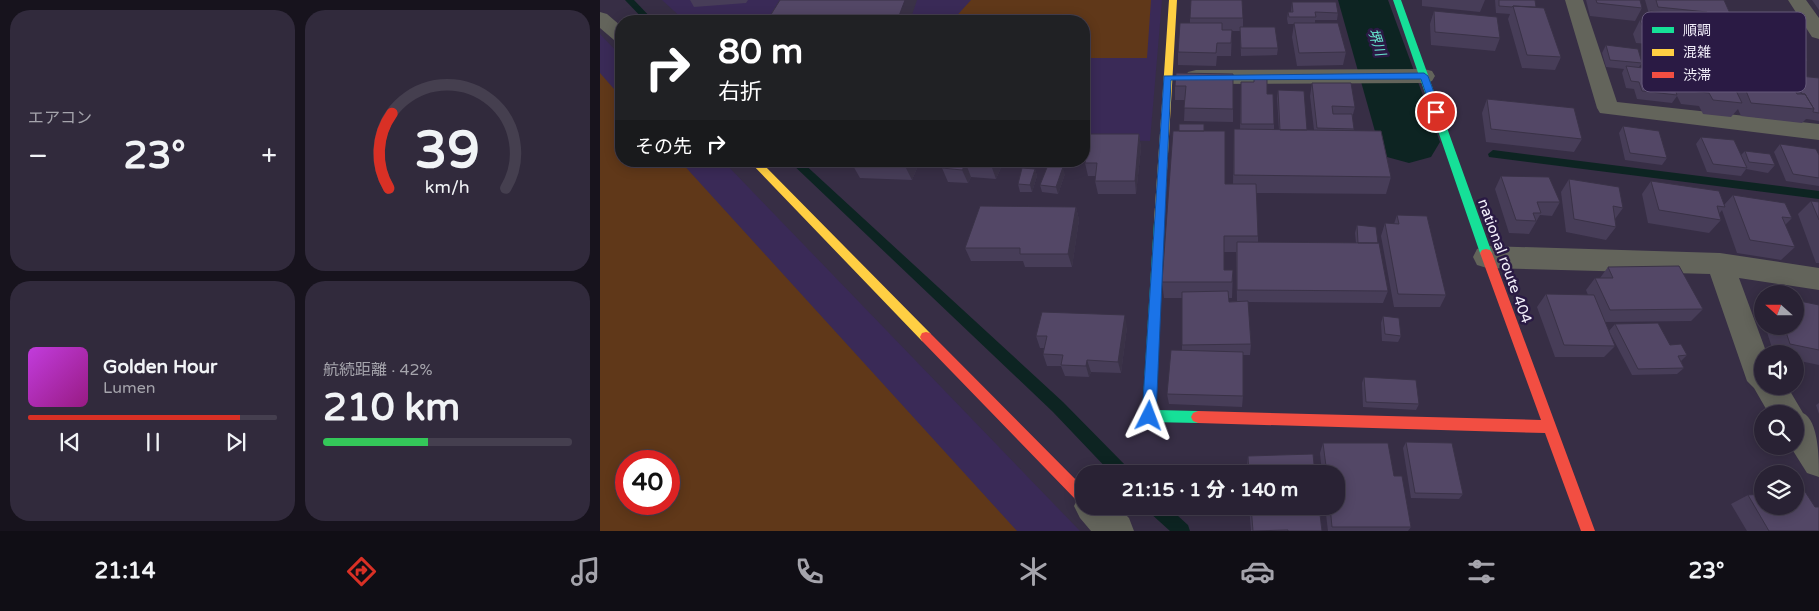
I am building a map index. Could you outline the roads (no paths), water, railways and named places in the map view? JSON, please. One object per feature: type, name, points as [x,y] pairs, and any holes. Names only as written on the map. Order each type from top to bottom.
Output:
[{"type":"main road","points":[[1173,0],[1149,416],[1550,427]]},
{"type":"main road","name":"national route 404","points":[[1397,0],[1487,256],[1588,531]]},
{"type":"main road","points":[[760,167],[1075,489]]},
{"type":"street","points":[[1574,0],[1608,108],[1819,132]]},
{"type":"street","points":[[1796,0],[1805,12]]},
{"type":"street","points":[[603,9],[615,27]]},
{"type":"street","points":[[1806,14],[1819,32]]},
{"type":"street","points":[[1167,78],[1424,76]]},
{"type":"street","points":[[1487,256],[1720,264],[1819,279]]},
{"type":"street","points":[[1720,264],[1754,360]]},
{"type":"street","points":[[1804,438],[1819,460]]},
{"type":"street","points":[[1101,515],[1116,531]]},
{"type":"waterway","points":[[629,0],[644,15]]},
{"type":"waterway","name":"堺川","points":[[1363,0],[1409,142]]},
{"type":"waterway","points":[[1409,142],[1421,143]]},
{"type":"waterway","points":[[1493,154],[1819,195]]},
{"type":"waterway","points":[[800,167],[1058,407],[1114,465]]},
{"type":"waterway","points":[[1165,515],[1182,531]]}]
